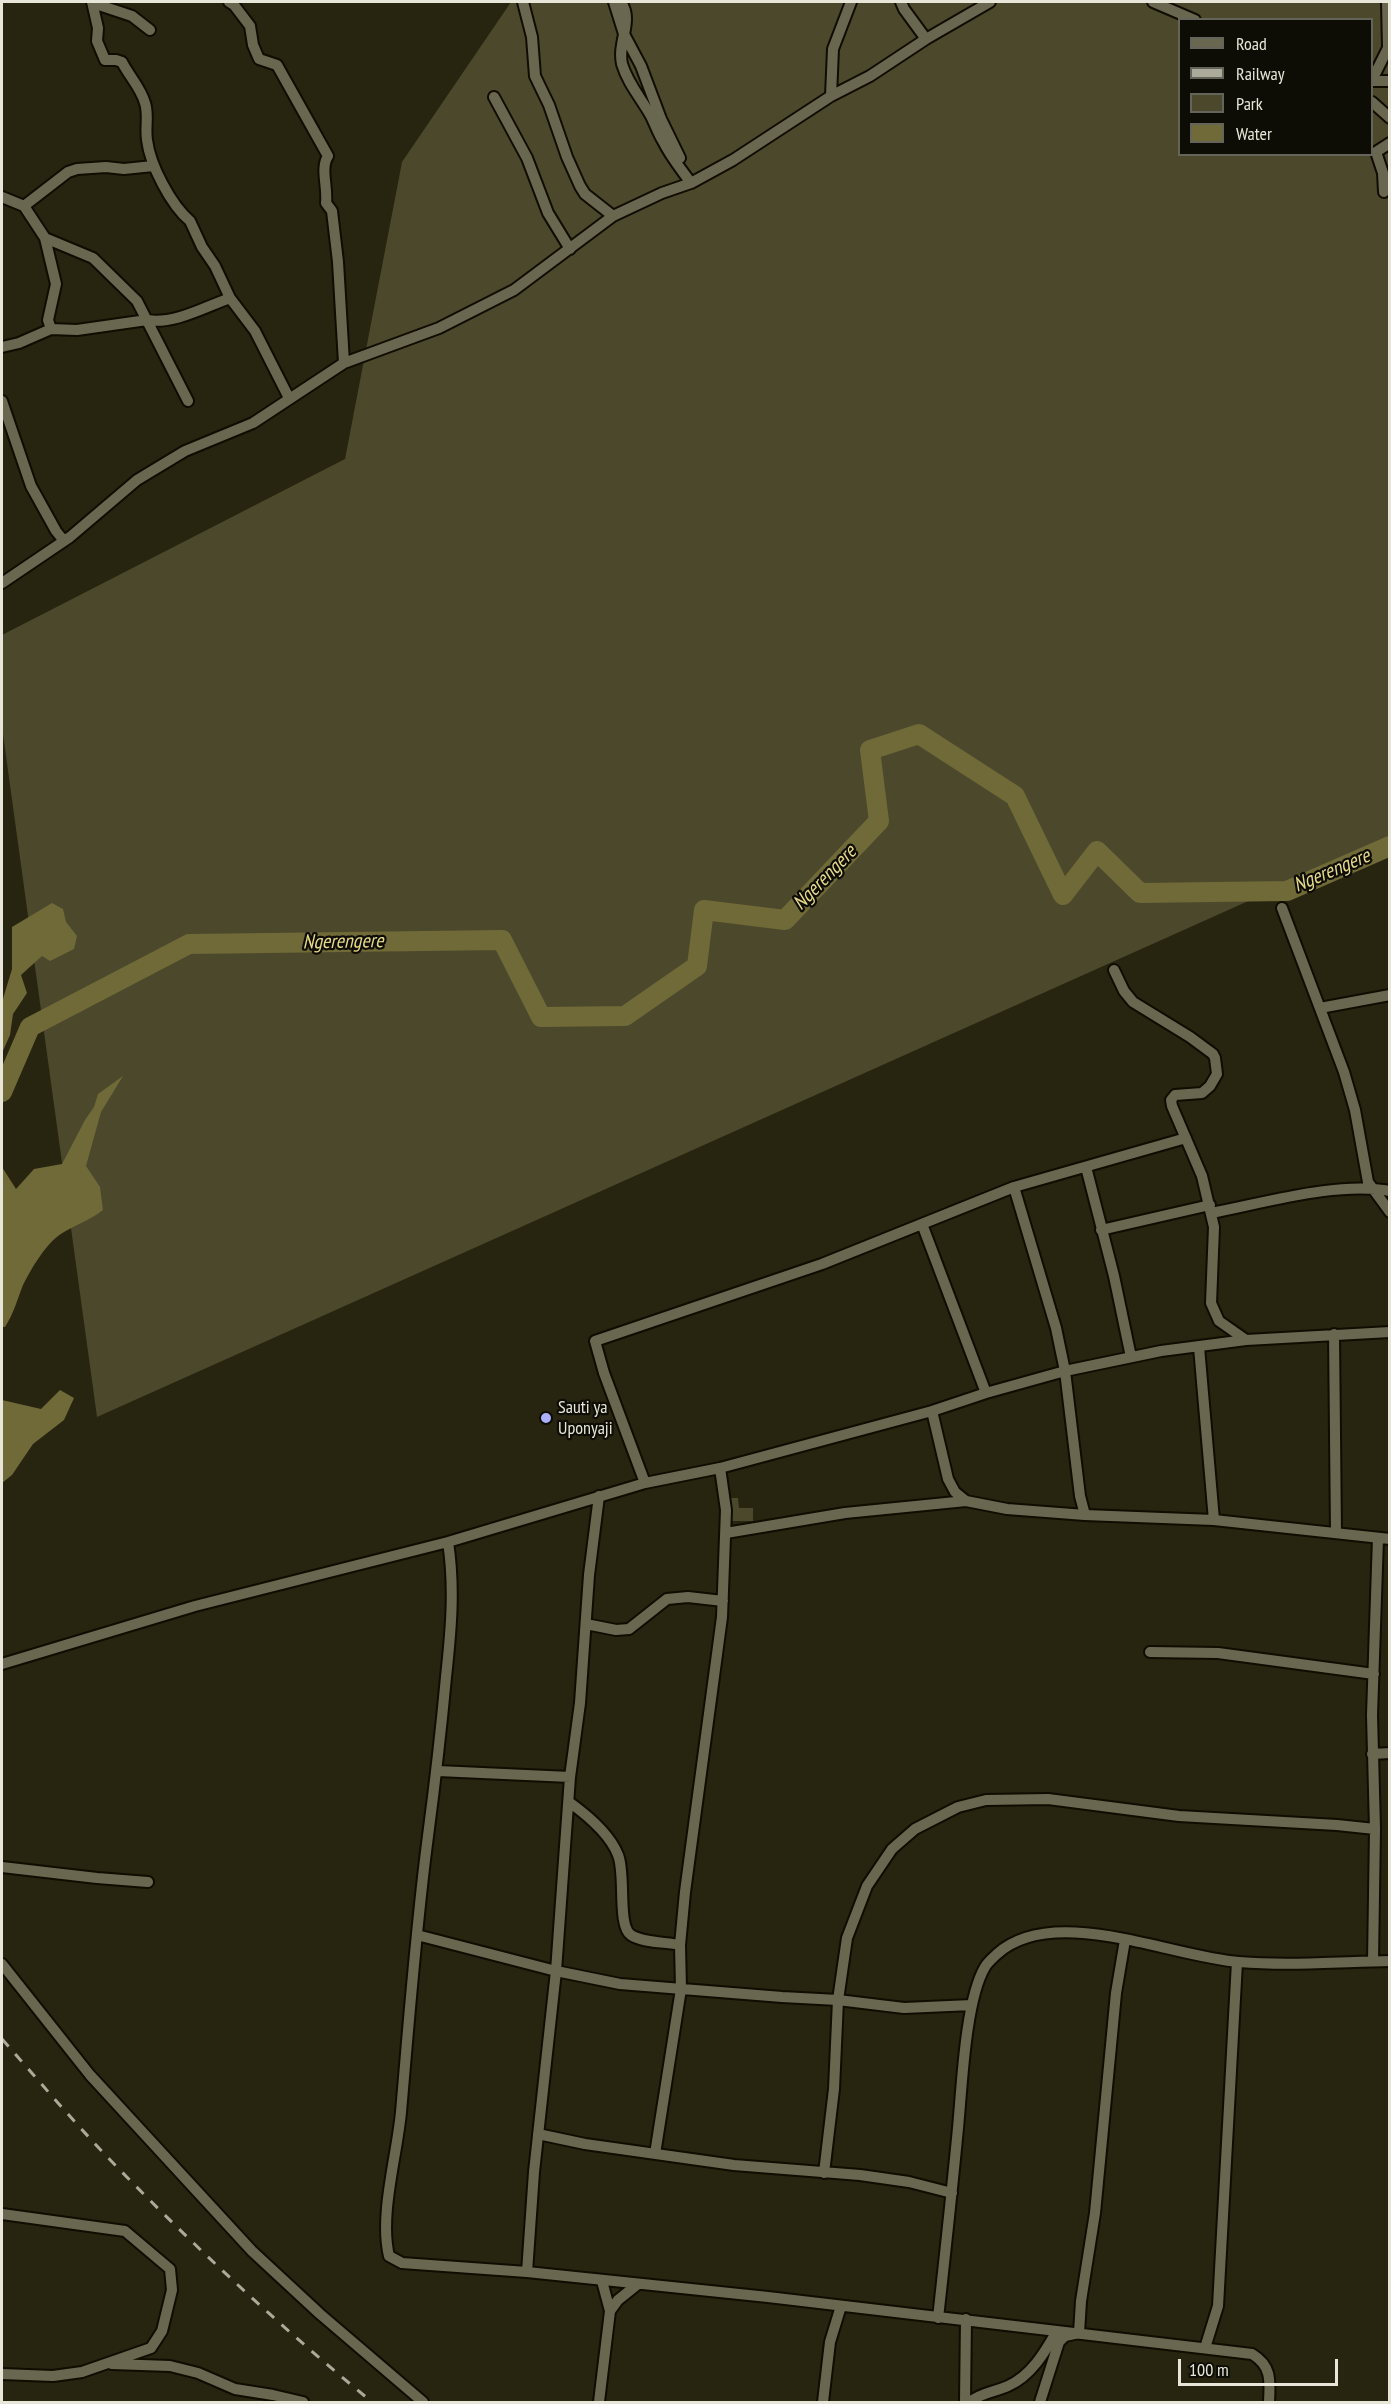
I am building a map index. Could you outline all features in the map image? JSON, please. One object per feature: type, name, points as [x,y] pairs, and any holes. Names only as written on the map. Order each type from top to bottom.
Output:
[{"type":"street","points":[[92,2],[98,28],[97,41],[105,60],[122,62],[145,100],[148,114],[147,142],[153,166],[178,211],[190,221],[230,298],[255,332],[289,398]]},
{"type":"street","points":[[92,2],[132,15],[150,30]]},
{"type":"street","points":[[229,2],[250,26],[253,45],[259,59],[277,65],[328,156],[323,167],[328,189],[326,203],[332,211],[338,262],[344,363]]},
{"type":"street","points":[[523,2],[532,37],[535,76],[549,105],[567,157],[585,194],[613,216]]},
{"type":"street","points":[[614,2],[624,34],[641,66],[661,119],[691,183]]},
{"type":"street","points":[[621,2],[626,9],[622,61],[632,87],[651,116],[664,143],[691,183]]},
{"type":"street","points":[[831,96],[833,49],[851,2]]},
{"type":"street","points":[[902,2],[904,9],[926,39]]},
{"type":"street","points":[[2,583],[64,541],[137,480],[197,445],[253,423],[344,363],[439,328],[514,290],[613,216],[662,193],[691,183],[733,160],[831,96],[870,76],[926,39],[990,2]]},
{"type":"street","points":[[1154,2],[1190,18]]},
{"type":"street","points":[[1373,76],[1388,48],[1387,2]]},
{"type":"street","points":[[1373,80],[1389,81]]},
{"type":"street","points":[[494,97],[527,158],[548,213],[570,249]]},
{"type":"street","points":[[1373,104],[1389,118]]},
{"type":"street","points":[[1384,192],[1383,173],[1376,152],[1389,143]]},
{"type":"street","points":[[24,206],[68,172],[77,169],[106,167],[124,169],[153,166]]},
{"type":"street","points":[[2,197],[24,206],[45,238],[57,284],[48,320],[51,329]]},
{"type":"street","points":[[45,238],[93,258],[137,301],[188,401]]},
{"type":"street","points":[[2,347],[19,343],[51,329],[77,330],[147,320],[155,322],[175,319],[230,298]]},
{"type":"street","points":[[2,401],[31,486],[64,541]]},
{"type":"street","points":[[1282,908],[1344,1072],[1355,1110],[1368,1182],[1389,1212]]},
{"type":"street","points":[[1114,970],[1124,992],[1133,1002],[1190,1037],[1213,1054],[1215,1059],[1217,1074],[1210,1086],[1202,1093],[1175,1095],[1171,1100],[1202,1176],[1214,1227],[1211,1303],[1219,1321],[1246,1340]]},
{"type":"street","points":[[1320,1008],[1389,995]]},
{"type":"street","points":[[645,1483],[604,1373],[595,1341],[822,1264],[1014,1187],[1186,1138]]},
{"type":"street","points":[[1086,1167],[1114,1276],[1131,1357]]},
{"type":"street","points":[[1014,1187],[1056,1328],[1065,1371],[1080,1496],[1085,1515]]},
{"type":"street","points":[[1101,1230],[1210,1209],[1329,1190],[1373,1188],[1389,1191]]},
{"type":"street","points":[[922,1224],[986,1393]]},
{"type":"street","points":[[2,1664],[195,1606],[448,1542],[645,1483],[720,1468],[932,1411],[1065,1371],[1161,1351],[1246,1340],[1389,1332]]},
{"type":"street","points":[[1334,1334],[1336,1533]]},
{"type":"street","points":[[1198,1347],[1214,1520]]},
{"type":"street","points":[[932,1411],[948,1479],[955,1492],[966,1501]]},
{"type":"street","points":[[655,2154],[681,1989],[680,1945],[723,1601],[726,1510],[720,1468]]},
{"type":"street","points":[[527,2272],[529,2226],[556,1971],[570,1777],[580,1703],[589,1575],[599,1496]]},
{"type":"street","points":[[726,1533],[844,1514],[966,1501],[1007,1509],[1085,1515],[1214,1520],[1384,1538],[1374,1674],[1373,1961]]},
{"type":"street","points":[[448,1542],[453,1598],[438,1771],[417,1935],[400,2118],[385,2240],[389,2256],[402,2263],[527,2272],[938,2318],[966,2319],[1252,2354],[1263,2361],[1268,2372],[1269,2403]]},
{"type":"street","points":[[586,1624],[615,1630],[629,1629],[667,1599],[688,1597],[723,1601]]},
{"type":"street","points":[[1150,1652],[1218,1653],[1374,1674]]},
{"type":"street","points":[[1372,1754],[1389,1753]]},
{"type":"street","points":[[438,1771],[570,1777]]},
{"type":"street","points":[[824,2173],[834,2089],[838,2000],[847,1938],[867,1886],[892,1849],[915,1829],[958,1807],[986,1800],[1048,1799],[1179,1816],[1337,1824],[1375,1829]]},
{"type":"street","points":[[568,1802],[583,1812],[598,1827],[618,1853],[623,1874],[625,1928],[631,1935],[680,1945]]},
{"type":"street","points":[[2,1867],[148,1882]]},
{"type":"street","points":[[938,2318],[972,2005],[977,1984],[986,1965],[1008,1945],[1038,1934],[1065,1931],[1237,1962],[1312,1964],[1389,1961]]},
{"type":"street","points":[[417,1935],[556,1971],[620,1984],[838,2000],[904,2008],[972,2005]]},
{"type":"street","points":[[1079,2332],[1081,2301],[1095,2212],[1118,1983],[1125,1940]]},
{"type":"street","points":[[1205,2348],[1218,2306],[1237,1962]]},
{"type":"street","points":[[2,1964],[90,2075],[252,2251],[320,2314],[423,2403]]},
{"type":"street","points":[[538,2134],[585,2144],[734,2165],[860,2175],[909,2182],[952,2193]]},
{"type":"street","points":[[2,2214],[125,2231],[170,2269],[172,2290],[162,2331],[151,2348],[82,2372],[59,2375],[2,2374]]},
{"type":"street","points":[[598,2403],[610,2311],[602,2281]]},
{"type":"street","points":[[610,2311],[618,2300],[638,2284]]},
{"type":"street","points":[[823,2403],[830,2342],[841,2306]]},
{"type":"street","points":[[966,2319],[968,2403],[1025,2376],[1048,2347],[1057,2331]]},
{"type":"street","points":[[1040,2403],[1059,2342],[1065,2336],[1079,2332]]},
{"type":"street","points":[[106,2364],[170,2366],[198,2373],[235,2389],[273,2394],[303,2403]]},
{"type":"green space","points":[[511,2],[1379,2],[1390,27],[1389,838],[97,1417],[2,727],[2,635],[345,459],[402,162]]},
{"type":"green space","points":[[730,1498],[738,1498],[739,1508],[753,1508],[753,1521],[730,1521]]},
{"type":"water","points":[[52,903],[63,909],[66,922],[77,936],[74,949],[50,961],[42,956],[21,975],[27,993],[13,1014],[10,1035],[2,1053],[2,1002],[12,969],[12,927]]},
{"type":"water","points":[[123,1076],[101,1112],[86,1166],[100,1187],[103,1210],[58,1236],[48,1246],[26,1279],[8,1322],[5,1327],[2,1327],[2,1167],[16,1189],[34,1169],[62,1164],[94,1107],[98,1094]]},
{"type":"water","points":[[60,1390],[74,1398],[64,1420],[33,1444],[12,1475],[2,1483],[2,1400],[41,1409]]},
{"type":"waterway","name":"Ngerengere","points":[[2,1092],[30,1027],[189,944],[502,940],[541,1017],[625,1016],[697,966],[704,910],[785,920],[879,821],[870,750],[919,734],[1015,796],[1063,895],[1097,851],[1140,893],[1287,891],[1390,846]]},
{"type":"railway","points":[[2,2039],[148,2199],[274,2318],[372,2402]]},
{"type":"place","name":"Sauti ya Uponyaji","points":[[546,1418]]}]
